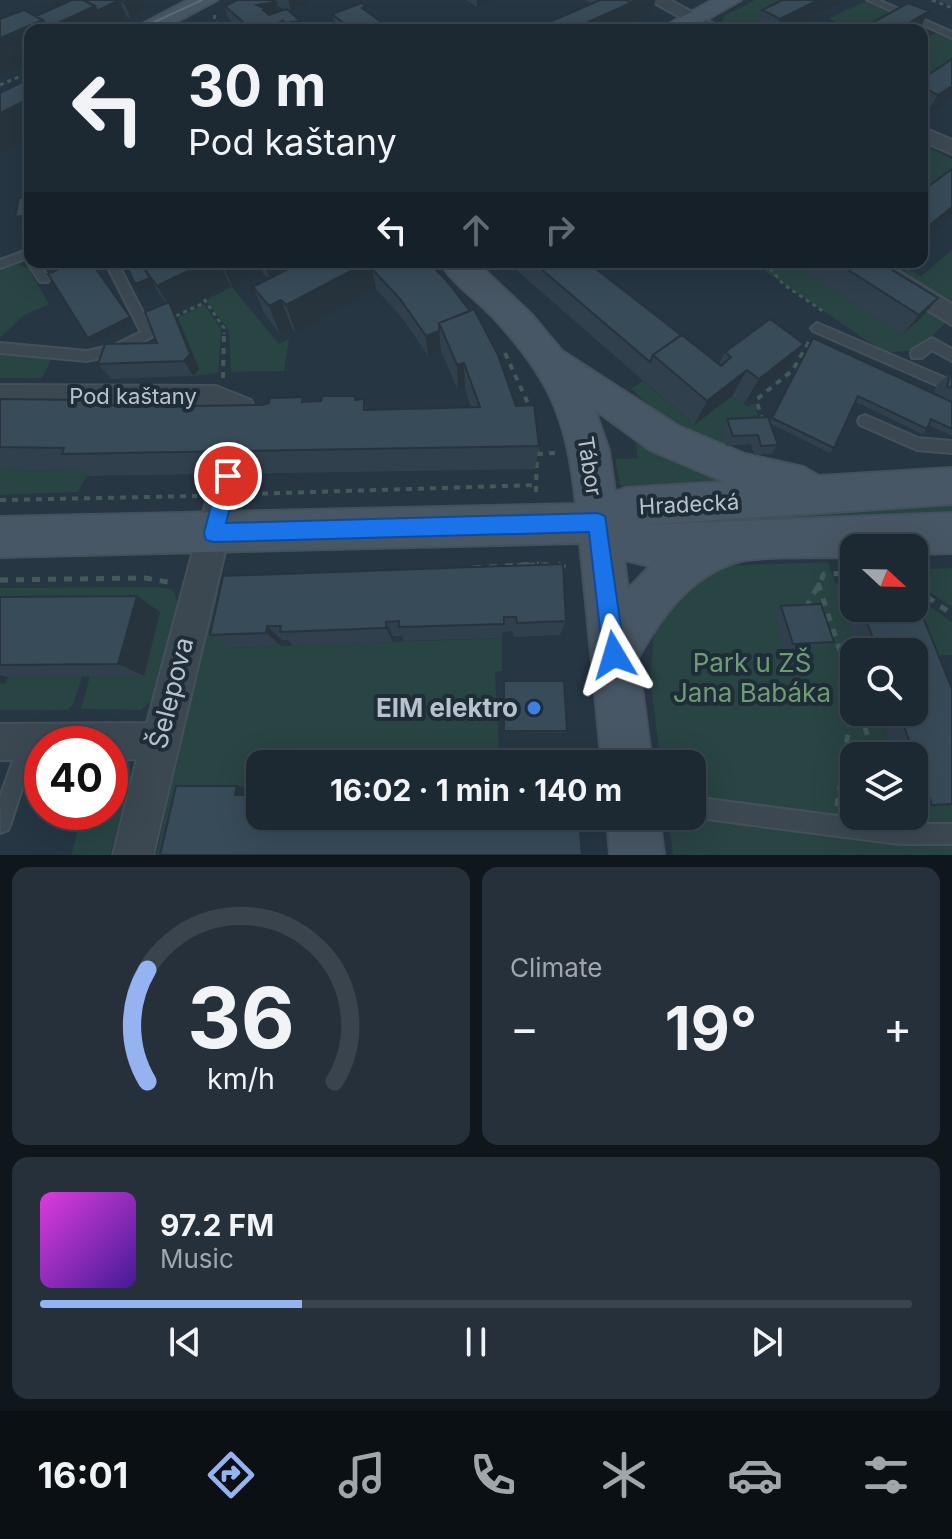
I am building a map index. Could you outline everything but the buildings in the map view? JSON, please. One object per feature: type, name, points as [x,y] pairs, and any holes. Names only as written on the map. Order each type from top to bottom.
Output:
[{"type":"main road","points":[[157,0],[194,24]]},
{"type":"main road","points":[[683,24],[730,0]]},
{"type":"main road","points":[[155,24],[177,13],[211,5]]},
{"type":"main road","name":"Tábor","points":[[463,268],[510,311],[553,362],[568,387],[586,434],[625,750]]},
{"type":"main road","points":[[553,362],[664,438],[706,458],[742,471],[852,495]]},
{"type":"main road","name":"Hradecká","points":[[598,522],[625,507],[852,495],[952,486]]},
{"type":"main road","points":[[0,537],[222,501],[598,522]]},
{"type":"main road","name":"Hradecká","points":[[598,522],[640,546],[952,533]]},
{"type":"main road","points":[[614,655],[646,599],[675,570],[730,544]]},
{"type":"main road","points":[[634,830],[637,855]]},
{"type":"street","points":[[657,0],[704,24]]},
{"type":"street","points":[[928,136],[952,148]]},
{"type":"street","points":[[876,268],[952,316]]},
{"type":"street","name":"Pod kaštany","points":[[0,396],[216,397],[241,408],[239,429]]},
{"type":"street","name":"Šelepova","points":[[133,855],[159,741],[222,501]]},
{"type":"street","points":[[14,742],[159,741]]},
{"type":"lane","points":[[871,0],[927,24]]},
{"type":"lane","points":[[928,25],[952,35]]},
{"type":"lane","points":[[0,264],[24,258]]},
{"type":"lane","points":[[37,268],[44,279]]},
{"type":"lane","points":[[0,348],[87,356],[117,349],[148,334],[114,268]]},
{"type":"lane","points":[[817,328],[952,387]]},
{"type":"lane","points":[[917,354],[932,343],[952,356]]},
{"type":"lane","points":[[865,421],[917,444],[952,447]]},
{"type":"lane","points":[[1,823],[14,742]]},
{"type":"lane","points":[[706,809],[899,834],[952,834]]},
{"type":"path","points":[[932,0],[952,8]]},
{"type":"path","points":[[211,5],[214,20],[218,24]]},
{"type":"path","points":[[0,85],[24,75]]},
{"type":"path","points":[[770,268],[783,284],[827,314]]},
{"type":"path","points":[[176,316],[205,300],[224,328],[224,373],[216,397]]},
{"type":"path","points":[[766,430],[756,400],[793,370],[817,328]]},
{"type":"path","points":[[504,350],[523,387],[534,421]]},
{"type":"path","points":[[536,443],[538,467]]},
{"type":"path","points":[[0,500],[222,501],[536,485]]},
{"type":"path","points":[[464,568],[542,564]]},
{"type":"path","points":[[811,621],[805,604],[824,574],[840,573]]},
{"type":"path","points":[[0,580],[145,578],[171,581],[181,593]]},
{"type":"path","points":[[818,583],[840,651]]},
{"type":"path","points":[[928,598],[952,614]]},
{"type":"path","points":[[834,826],[849,726]]},
{"type":"green space","points":[[755,0],[815,0],[771,24],[727,24],[722,21],[724,16]]},
{"type":"green space","points":[[864,2],[917,24],[838,24],[829,18]]},
{"type":"green space","points":[[936,33],[952,39],[952,72],[928,88],[928,36]]},
{"type":"green space","points":[[928,147],[952,159],[952,178],[928,196]]},
{"type":"green space","points":[[952,250],[952,309],[898,275],[908,269],[921,276]]},
{"type":"green space","points":[[17,264],[29,269],[49,304],[23,316],[0,338],[0,269]]},
{"type":"green space","points":[[765,268],[864,268],[951,318],[917,350],[885,353],[765,271]]},
{"type":"green space","points":[[232,287],[279,344],[289,339],[284,371],[231,372],[229,331],[206,300]]},
{"type":"green space","points":[[204,304],[221,329],[218,373],[193,376],[199,369],[178,318]]},
{"type":"green space","points":[[0,352],[53,356],[42,378],[0,378]]},
{"type":"green space","points":[[643,381],[694,425],[732,396],[748,407],[754,403],[762,427],[722,428],[727,446],[700,436],[675,423],[631,389]]},
{"type":"green space","points":[[634,431],[735,483],[626,489],[620,484],[615,459],[638,458]]},
{"type":"green space","points":[[0,470],[89,471],[78,492],[0,495]]},
{"type":"green space","points":[[952,504],[952,516],[637,531],[633,519]]},
{"type":"green space","name":"Park u ZŠ Jana Babáka","points":[[828,562],[840,597],[840,622],[849,622],[854,638],[840,638],[840,726],[884,726],[889,742],[840,742],[840,830],[921,830],[927,845],[952,845],[952,855],[673,855],[670,830],[706,830],[706,750],[659,750],[650,679],[654,630],[673,590],[722,566]]},
{"type":"green space","points":[[952,568],[952,607],[928,591],[928,569]]},
{"type":"green space","points":[[158,587],[173,590],[179,605],[156,696],[141,710],[81,709],[90,676],[0,617],[0,588]]},
{"type":"green space","points":[[221,587],[229,648],[502,638],[502,671],[495,672],[499,750],[246,750],[246,801],[185,855],[156,855],[215,594]]},
{"type":"green space","points":[[928,605],[952,622],[952,655],[928,656],[928,638],[915,638],[915,622],[928,622]]},
{"type":"green space","points":[[82,676],[73,705],[67,710],[0,710],[0,684],[6,683],[8,677]]},
{"type":"green space","points":[[128,760],[130,762],[132,804],[128,808]]},
{"type":"green space","name":"Park u ZŠ Jana Babáka","points":[[952,804],[952,823],[928,824],[928,805]]},
{"type":"green space","points":[[78,830],[117,830],[110,855],[71,855]]},
{"type":"tram line","points":[[150,24],[202,0]]},
{"type":"place","name":"EIM elektro","points":[[534,708]]},
{"type":"route","points":[[228,476],[214,533],[598,522],[614,655]]}]
